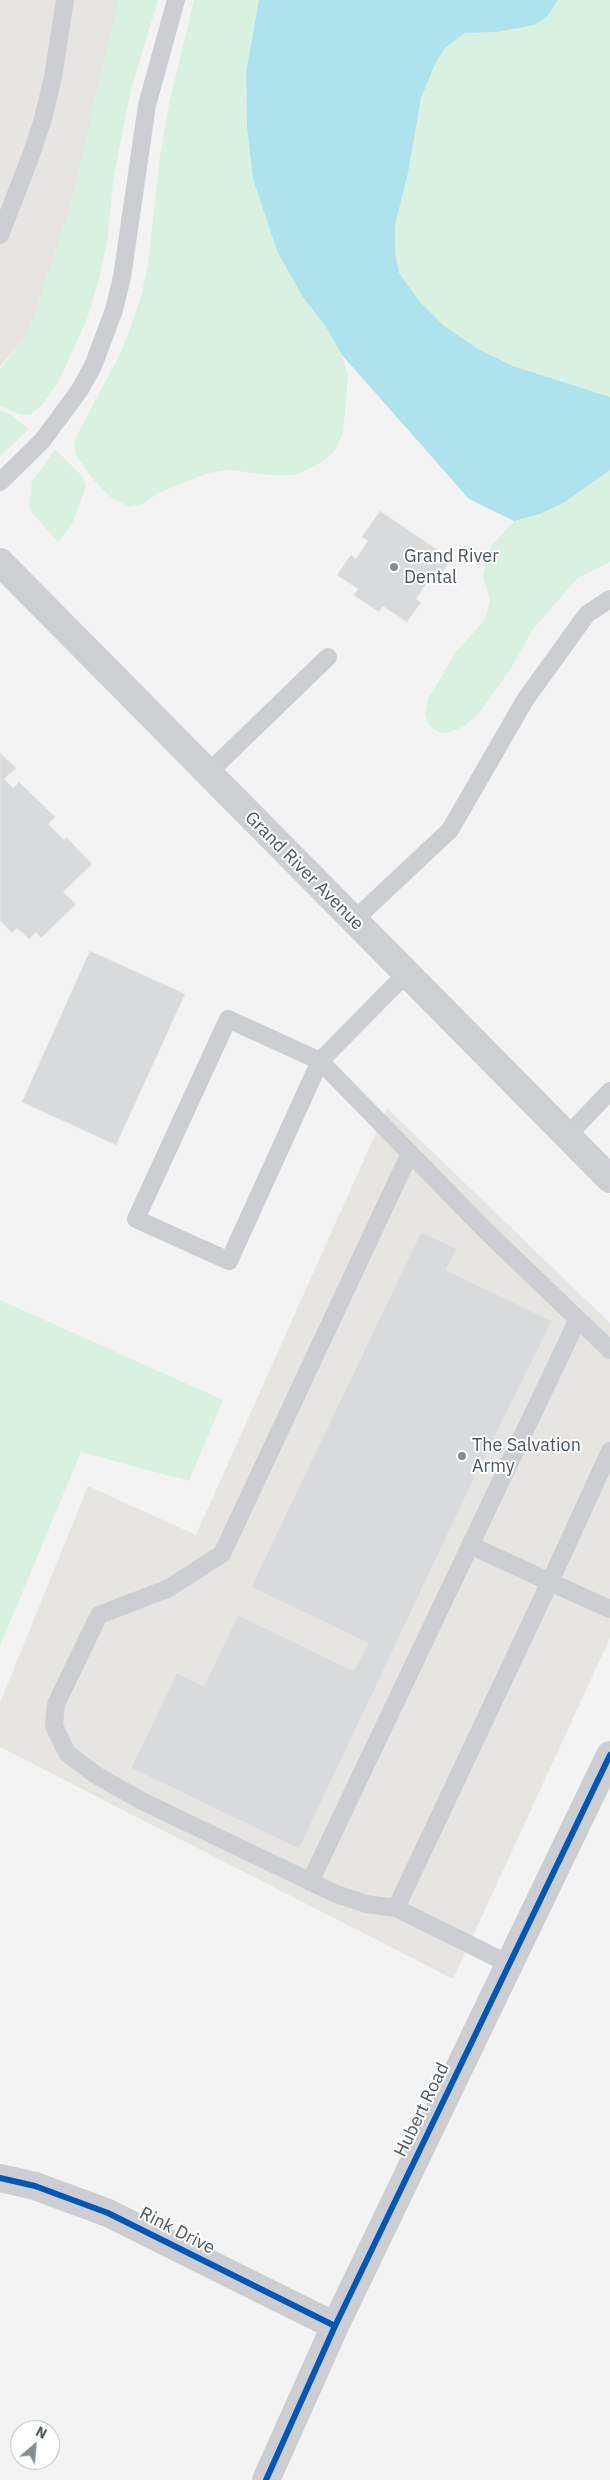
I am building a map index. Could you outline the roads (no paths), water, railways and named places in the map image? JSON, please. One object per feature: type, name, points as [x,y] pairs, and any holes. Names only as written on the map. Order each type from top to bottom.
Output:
[{"type":"main road","name":"Grand River Avenue","points":[[0,562],[610,1179]]},
{"type":"street","name":"Hubert Road","points":[[266,2480],[335,2326],[610,1755]]},
{"type":"street","name":"Rink Drive","points":[[0,2178],[35,2186],[108,2213],[335,2326]]},
{"type":"lane","points":[[0,235],[43,119],[54,77],[65,0]]},
{"type":"lane","points":[[0,482],[42,441],[79,391],[93,366],[114,310],[122,277],[147,106],[176,0]]},
{"type":"lane","points":[[353,920],[450,830],[525,700],[588,614],[610,598]]},
{"type":"lane","points":[[208,774],[328,657]]},
{"type":"lane","points":[[406,974],[320,1061],[229,1261],[136,1219],[228,1019],[320,1061],[410,1153],[610,1350]]},
{"type":"lane","points":[[568,1136],[610,1091]]},
{"type":"lane","points":[[410,1153],[222,1554],[167,1589],[99,1615],[56,1704],[54,1726],[67,1753],[96,1775],[142,1801],[336,1894],[366,1904],[396,1908],[508,1964]]},
{"type":"lane","points":[[310,1882],[578,1319]]},
{"type":"lane","points":[[396,1908],[610,1452]]},
{"type":"lane","points":[[470,1545],[610,1609]]},
{"type":"water","points":[[259,0],[558,0],[547,17],[534,25],[497,32],[465,33],[446,47],[436,62],[421,98],[408,173],[395,225],[395,252],[399,273],[420,302],[444,326],[478,349],[513,366],[610,397],[610,470],[565,502],[540,514],[514,521],[469,499],[342,355],[326,327],[302,296],[277,251],[253,179],[247,127],[246,72]]},
{"type":"place","name":"Grand River Dental","points":[[394,567]]},
{"type":"place","name":"The Salvation Army","points":[[462,1456]]}]
